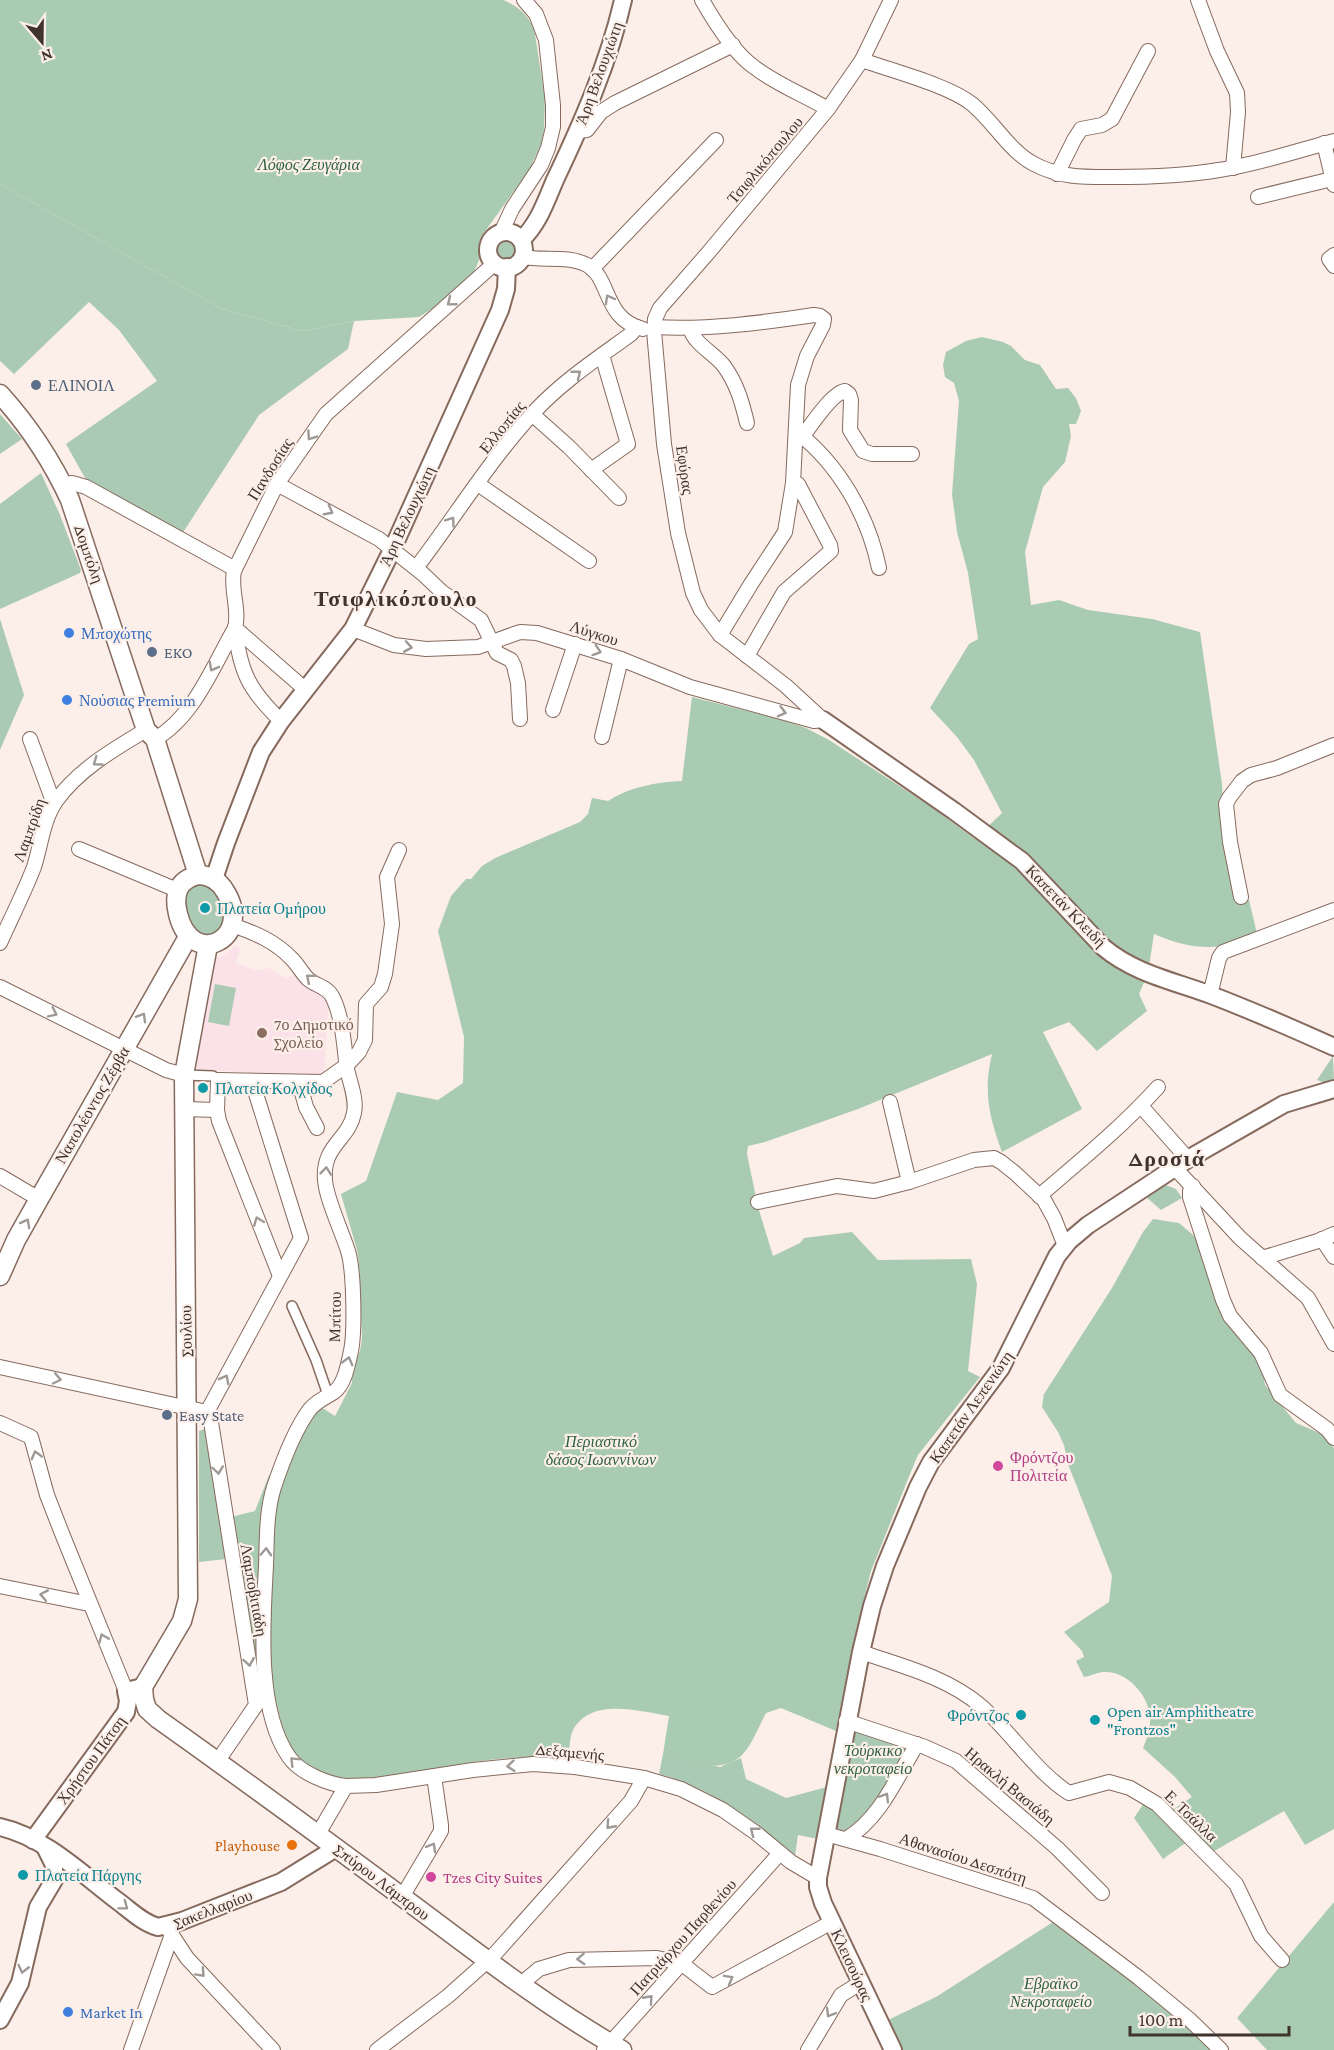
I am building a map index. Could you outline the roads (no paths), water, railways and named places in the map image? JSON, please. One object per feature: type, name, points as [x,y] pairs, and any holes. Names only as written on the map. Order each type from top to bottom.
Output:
[{"type":"main road","name":"Δομπόλη","points":[[0,394],[36,438],[63,484],[150,735],[144,743],[194,881]]},
{"type":"main road","points":[[194,881],[222,886],[233,914],[232,925],[223,939],[208,945],[199,943],[188,937],[183,929],[175,900],[194,881]]},
{"type":"main road","name":"Ναπολέοντος Ζέρβα","points":[[0,1276],[16,1240],[188,937]]},
{"type":"main road","name":"Σουλίου","points":[[135,1689],[179,1627],[187,1605],[184,1075],[208,945]]},
{"type":"main road","points":[[135,1689],[144,1698],[147,1709]]},
{"type":"main road","name":"Σπύρου Λάμπρου","points":[[147,1709],[488,1961],[612,2048]]},
{"type":"street","points":[[501,233],[512,209],[541,165],[553,127],[551,82],[544,33],[536,14],[524,0]]},
{"type":"street","name":"Άρη Βελουχιώτη","points":[[522,248],[578,131],[609,50],[623,0]]},
{"type":"street","points":[[702,0],[747,62],[828,109]]},
{"type":"street","name":"Τσιφλικόπουλου","points":[[654,329],[660,308],[828,109],[862,60],[891,0]]},
{"type":"street","points":[[1198,0],[1210,34],[1237,93],[1238,112],[1233,168]]},
{"type":"street","points":[[578,131],[587,130],[601,112],[615,103],[733,45]]},
{"type":"street","points":[[1057,174],[1081,129],[1102,125],[1112,119],[1148,51]]},
{"type":"street","points":[[862,60],[965,99],[979,110],[1022,156],[1057,174],[1083,177],[1159,177],[1233,168],[1329,142],[1333,182],[1258,197]]},
{"type":"street","points":[[592,269],[716,140]]},
{"type":"street","points":[[522,248],[514,265],[501,265],[490,255],[489,246],[493,238],[501,233],[510,232],[522,248],[577,262],[592,269],[616,312],[626,322],[637,327],[690,328],[773,322],[814,315],[823,318],[823,325],[800,375],[797,392],[799,433],[785,532],[720,635]]},
{"type":"street","points":[[1334,255],[1329,259],[1334,266]]},
{"type":"street","name":"Άρη Βελουχιώτη","points":[[194,881],[257,760],[281,721],[353,629],[392,550],[500,310],[506,289],[501,265]]},
{"type":"street","name":"Πανδοσίας","points":[[281,721],[257,697],[248,683],[237,649],[235,628],[237,615],[232,581],[235,569],[277,484],[326,414],[501,265]]},
{"type":"street","name":"Ελλοπίας","points":[[416,568],[532,414],[562,386],[637,327]]},
{"type":"street","points":[[690,328],[694,336],[718,359],[737,386],[747,423]]},
{"type":"street","name":"Εφύρας","points":[[654,329],[664,444],[672,502],[682,557],[697,603],[720,635],[786,686],[823,720]]},
{"type":"street","points":[[591,470],[628,444],[602,355]]},
{"type":"street","points":[[799,433],[839,392],[845,391],[851,400],[850,430],[864,450],[872,454],[912,454]]},
{"type":"street","points":[[532,414],[619,498]]},
{"type":"street","points":[[799,433],[817,448],[846,487],[874,545],[879,568]]},
{"type":"street","points":[[747,656],[784,592],[831,551],[798,484],[793,483]]},
{"type":"street","points":[[63,484],[86,487],[235,569]]},
{"type":"street","points":[[277,484],[375,536],[442,592],[481,620],[497,653],[511,660],[514,666],[518,683],[520,719]]},
{"type":"street","points":[[478,484],[589,561]]},
{"type":"street","points":[[150,735],[174,725],[187,711],[235,628],[306,690]]},
{"type":"street","name":"Λύγκου","points":[[353,629],[414,649],[471,648],[492,643],[513,634],[528,632],[621,659],[690,687],[814,721],[823,720]]},
{"type":"street","points":[[553,710],[575,644]]},
{"type":"street","points":[[602,737],[621,659]]},
{"type":"street","name":"Καπετάν Κλειδή","points":[[823,720],[1022,861],[1118,959],[1145,972],[1210,995],[1334,1047]]},
{"type":"street","name":"Λαμπρίδη","points":[[0,943],[34,867],[54,804],[95,762],[150,735]]},
{"type":"street","points":[[30,739],[54,804]]},
{"type":"street","points":[[1241,897],[1230,842],[1226,804],[1229,798],[1242,781],[1251,775],[1277,768],[1334,745]]},
{"type":"street","points":[[79,849],[194,881]]},
{"type":"street","points":[[280,1275],[219,1121],[218,1080],[323,1082],[347,1065],[363,1044],[366,1004],[382,986],[392,924],[387,877],[399,850]]},
{"type":"street","points":[[1210,995],[1219,958],[1224,952],[1334,910]]},
{"type":"street","name":"Μπίτου","points":[[232,925],[272,941],[290,956],[309,979],[328,990],[334,1001],[339,1020],[355,1100],[355,1112],[350,1126],[329,1152],[325,1180],[350,1260],[353,1336],[351,1350],[342,1382],[336,1390],[314,1405],[303,1421],[274,1488],[267,1532],[264,1608],[265,1672],[280,1741],[291,1759],[310,1773],[335,1784],[346,1786]]},
{"type":"street","points":[[0,987],[170,1072],[213,1076]]},
{"type":"street","points":[[0,1367],[207,1412],[301,1235],[252,1081]]},
{"type":"street","points":[[299,1082],[306,1107],[317,1128]]},
{"type":"street","points":[[1040,1196],[1092,1152],[1158,1087]]},
{"type":"street","name":"Καπετάν Λεπενιώτη","points":[[818,1878],[846,1721],[872,1606],[885,1566],[921,1481],[939,1449],[1001,1368],[1054,1262],[1065,1246],[1088,1225],[1181,1163],[1284,1104],[1334,1089]]},
{"type":"street","points":[[890,1102],[909,1182]]},
{"type":"street","points":[[1141,1106],[1181,1163],[1192,1186],[1234,1233],[1308,1298],[1334,1344]]},
{"type":"street","points":[[183,1109],[217,1110]]},
{"type":"street","points":[[758,1202],[837,1185],[870,1191],[909,1182],[974,1161],[996,1159],[1040,1196],[1054,1218],[1065,1246]]},
{"type":"street","points":[[0,1176],[39,1199]]},
{"type":"street","points":[[1192,1186],[1190,1197],[1226,1309],[1261,1353],[1280,1395],[1327,1429],[1334,1438]]},
{"type":"street","points":[[1262,1258],[1328,1237],[1334,1257]]},
{"type":"street","points":[[292,1306],[316,1360],[328,1395]]},
{"type":"street","name":"Λαμποβιτιάδη","points":[[207,1412],[211,1422],[256,1699],[255,1708],[217,1762]]},
{"type":"street","points":[[0,1423],[31,1437],[47,1495],[89,1604],[135,1689]]},
{"type":"street","points":[[0,1586],[89,1604]]},
{"type":"street","name":"Ε. Τσάλλα","points":[[861,1652],[938,1679],[975,1701],[1069,1793],[1109,1782],[1130,1788],[1157,1804],[1236,1884],[1256,1928],[1267,1945],[1282,1960]]},
{"type":"street","name":"Χρήστου Πάτση","points":[[38,1843],[109,1737],[126,1710],[135,1689]]},
{"type":"street","points":[[109,1737],[128,1715],[147,1709]]},
{"type":"street","name":"Ηρακλή Βασιάδη","points":[[846,1721],[917,1744],[951,1758],[971,1772],[1073,1863],[1101,1893]]},
{"type":"street","points":[[846,1839],[860,1830],[873,1817],[917,1744]]},
{"type":"street","name":"Δεξαμενής","points":[[346,1786],[376,1785],[500,1767],[546,1764],[644,1778],[673,1786],[711,1803],[750,1827],[780,1853],[818,1878]]},
{"type":"street","points":[[402,1897],[441,1832],[434,1776]]},
{"type":"street","points":[[377,2050],[448,1996],[488,1961],[631,1801],[644,1778]]},
{"type":"street","points":[[318,1834],[346,1786]]},
{"type":"street","points":[[0,2020],[20,1983],[36,1914],[55,1876],[54,1864],[38,1843],[2,1824]]},
{"type":"street","name":"Σακελλαρίου","points":[[296,1874],[311,1857],[318,1834]]},
{"type":"street","name":"Αθανασίου Δεσπότη","points":[[826,1834],[1028,1896],[1043,1904],[1190,2020],[1221,2050]]},
{"type":"street","name":"Σακελλαρίου","points":[[38,1843],[138,1916],[153,1926],[169,1932],[296,1874],[336,1848]]},
{"type":"street","name":"Πατριάρχου Παρθενίου","points":[[612,2048],[681,1963],[780,1853]]},
{"type":"street","name":"Κλεισούρας","points":[[818,1878],[820,1896],[893,2050]]},
{"type":"street","points":[[521,1984],[539,1969],[573,1959],[657,1958],[681,1963],[712,1987],[832,1922]]},
{"type":"street","points":[[130,2050],[169,1932]]},
{"type":"street","points":[[169,1932],[187,1958],[273,2050]]},
{"type":"street","points":[[808,2050],[841,1995],[860,1983]]},
{"type":"place","name":"ΕΛΙΝΟΙΛ","points":[[36,385]]},
{"type":"place","name":"Μποχώτης","points":[[69,633]]},
{"type":"place","name":"EKO","points":[[152,652]]},
{"type":"place","name":"Νούσιας Premium","points":[[67,700]]},
{"type":"place","name":"Πλατεία Ομήρου","points":[[205,908]]},
{"type":"place","name":"7ο Δημοτικό Σχολείο","points":[[262,1033]]},
{"type":"place","name":"Πλατεία Κολχίδος","points":[[203,1088]]},
{"type":"place","name":"Easy State","points":[[167,1415]]},
{"type":"place","name":"Φρόντζου Πολιτεία","points":[[998,1466]]},
{"type":"place","name":"Φρόντζος","points":[[1021,1715]]},
{"type":"place","name":"Open air Amphitheatre \"Frontzos\"","points":[[1095,1720]]},
{"type":"place","name":"Playhouse","points":[[292,1845]]},
{"type":"place","name":"Πλατεία Πάργης","points":[[23,1875]]},
{"type":"place","name":"Tzes City Suites","points":[[431,1877]]},
{"type":"place","name":"Market In","points":[[68,2012]]},
{"type":"district","name":"Τσιφλικόπουλο","points":[[396,598]]},
{"type":"district","name":"Δροσιά","points":[[1167,1158]]},
{"type":"park label","name":"Λόφος Ζευγάρια","points":[[309,164]]},
{"type":"park label","name":"Περιαστικό δάσος Ιωαννίνων","points":[[601,1450]]},
{"type":"park label","name":"Τούρκικο νεκροταφείο","points":[[873,1759]]},
{"type":"park label","name":"Εβραϊκο Νεκροταφείο","points":[[1051,1992]]}]
